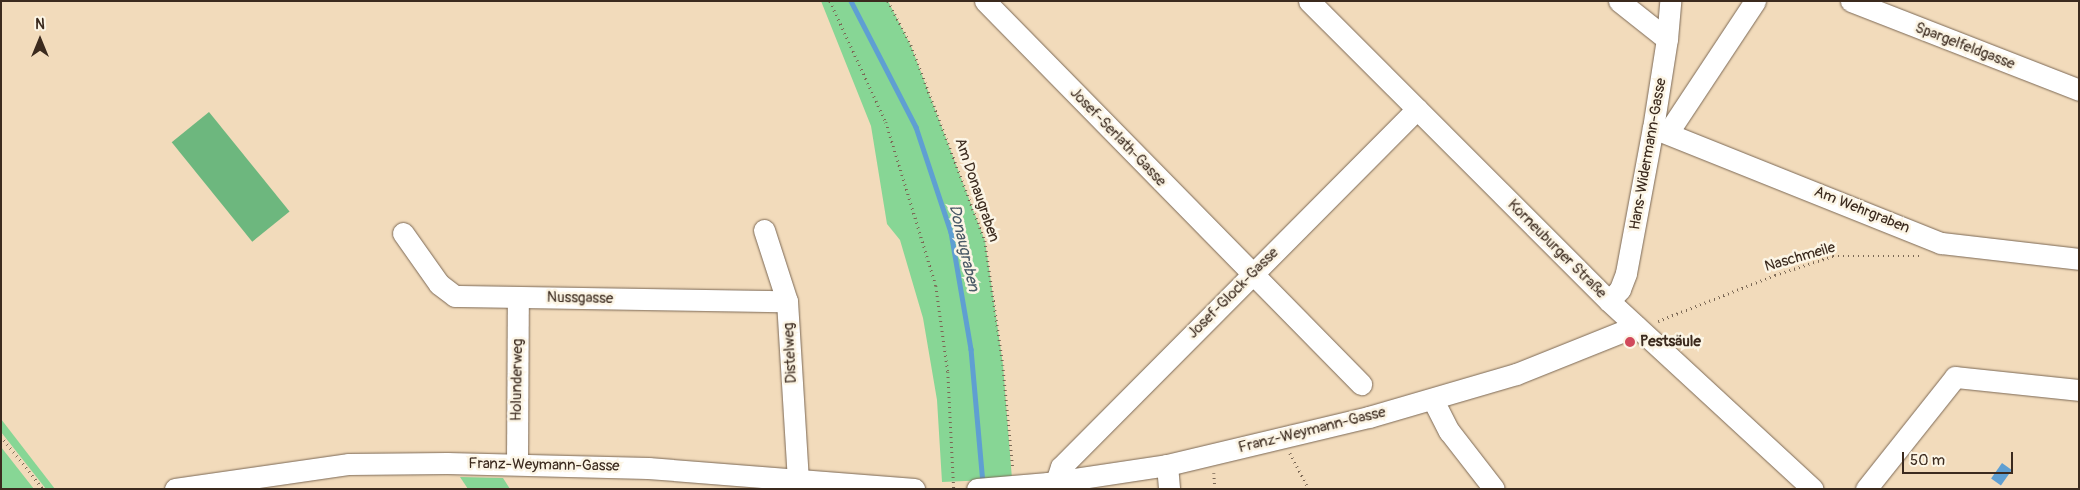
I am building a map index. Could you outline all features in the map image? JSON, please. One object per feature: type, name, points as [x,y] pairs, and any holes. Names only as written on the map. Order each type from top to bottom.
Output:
[{"type":"street","name":"Josef-Serlath-Gasse","points":[[985,1],[1361,384]]},
{"type":"street","name":"Korneuburger Straße","points":[[1309,1],[1609,301],[1645,324],[1813,489]]},
{"type":"street","points":[[1619,1],[1667,39]]},
{"type":"street","name":"Hans-Widermann-Gasse","points":[[1609,301],[1624,281],[1661,129],[1670,1]]},
{"type":"street","points":[[1661,129],[1756,1]]},
{"type":"street","name":"Spargelfeldgasse","points":[[1851,1],[2079,90]]},
{"type":"street","name":"Josef-Glock-Gasse","points":[[1056,482],[1061,467],[1417,109]]},
{"type":"street","name":"Am Wehrgraben","points":[[1661,129],[1940,243],[2079,259]]},
{"type":"street","name":"Distelweg","points":[[764,230],[787,301],[798,479]]},
{"type":"street","name":"Nussgasse","points":[[403,233],[439,284],[455,296],[787,301]]},
{"type":"street","name":"Holunderweg","points":[[517,464],[518,297]]},
{"type":"street","name":"Franz-Weymann-Gasse","points":[[977,489],[1056,482],[1167,465],[1433,400],[1516,374],[1645,324]]},
{"type":"street","points":[[1866,489],[1955,378],[2079,390]]},
{"type":"street","points":[[1433,400],[1448,431],[1494,489]]},
{"type":"street","name":"Franz-Weymann-Gasse","points":[[176,489],[349,464],[517,464],[648,468],[914,489]]},
{"type":"street","points":[[1167,465],[1169,489]]},
{"type":"path","points":[[830,1],[886,122],[936,286],[948,372],[954,489]]},
{"type":"path","name":"Am Donaugraben","points":[[888,1],[911,46],[985,241],[1003,365],[1010,487]]},
{"type":"path","name":"Naschmeile","points":[[1645,324],[1774,275],[1833,256],[1930,257]]},
{"type":"path","points":[[1,436],[43,489]]},
{"type":"path","points":[[1289,451],[1309,489]]},
{"type":"path","points":[[1213,469],[1215,489]]},
{"type":"green space","points":[[821,1],[888,1],[911,46],[985,241],[1003,365],[1012,479],[942,482],[937,400],[923,318],[900,240],[887,224],[871,126]]},
{"type":"green space","points":[[209,112],[290,211],[252,242],[172,142]]},
{"type":"green space","points":[[1,419],[55,489],[46,489],[1,432]]},
{"type":"green space","points":[[1,447],[34,489],[1,489]]},
{"type":"green space","points":[[460,477],[503,478],[510,489],[468,489]]},
{"type":"water","points":[[2002,463],[2012,470],[2001,485],[1991,479]]},
{"type":"waterway","name":"Donaugraben","points":[[851,1],[916,127],[951,232],[971,349],[983,484]]},
{"type":"place","name":"Pestsäule","points":[[1630,342]]}]
